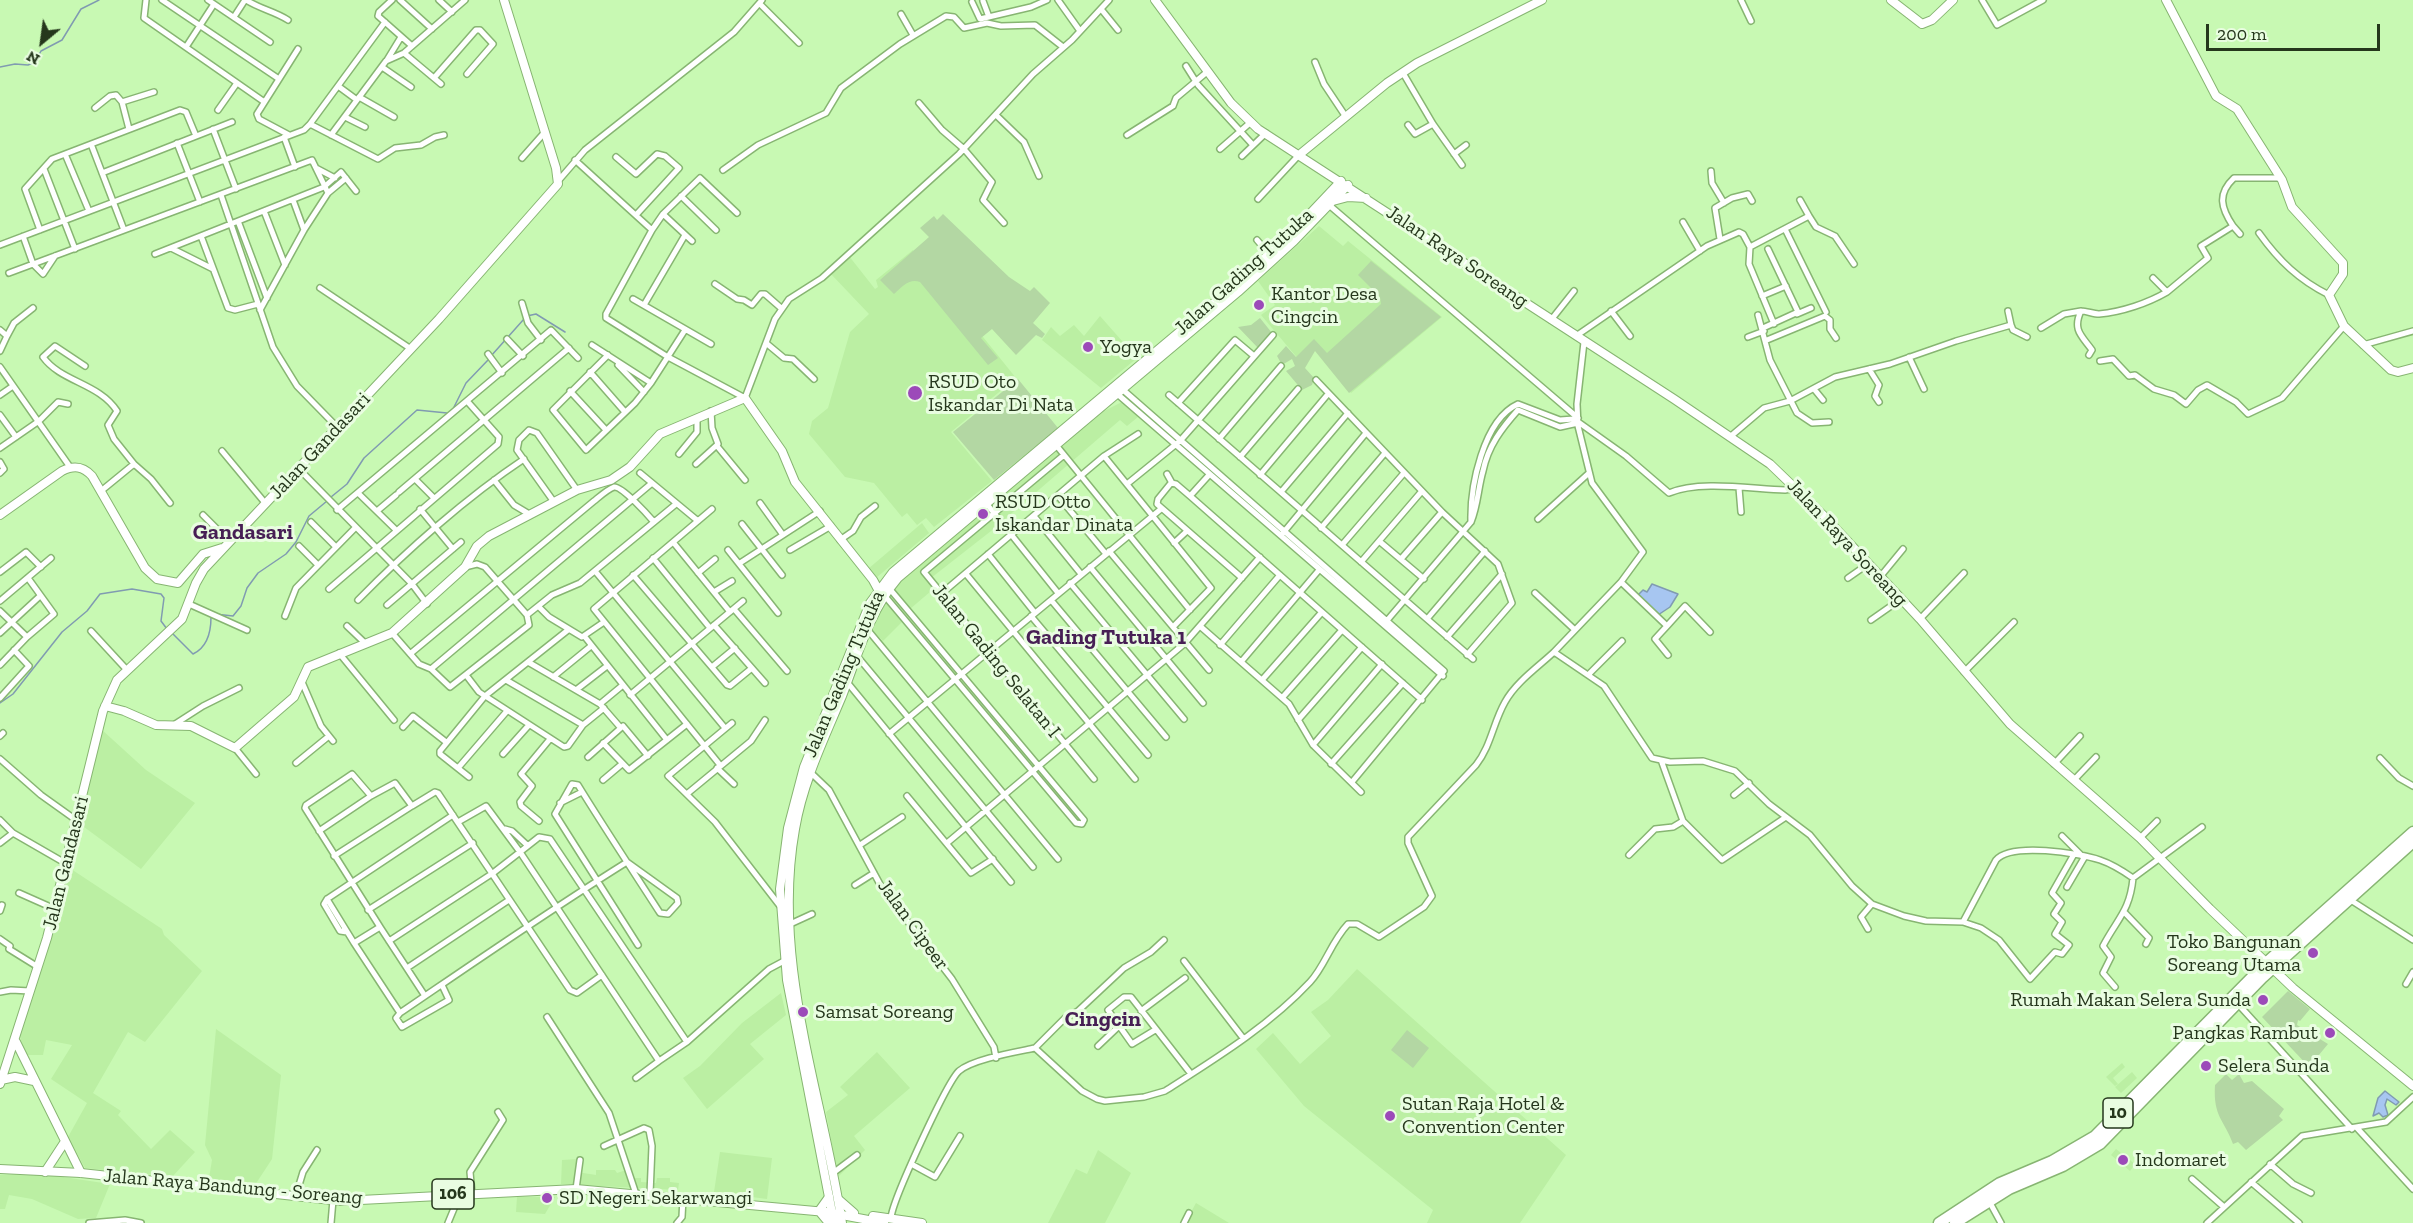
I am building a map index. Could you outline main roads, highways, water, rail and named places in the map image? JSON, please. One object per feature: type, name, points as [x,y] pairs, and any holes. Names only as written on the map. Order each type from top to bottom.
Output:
[{"type":"highway","name":"10","points":[[1939,1223],[2000,1183],[2052,1161],[2095,1136],[2270,965],[2413,832]]},
{"type":"highway","name":"10","points":[[1955,1223],[2009,1189],[2075,1160],[2100,1144],[2238,1004],[2270,965],[2413,842]]},
{"type":"main road","name":"Jalan Gandasari","points":[[1,1082],[55,909],[105,706],[113,685],[175,627],[189,604],[200,575],[226,544],[411,349],[559,180],[504,0]]},
{"type":"main road","name":"Jalan Raya Soreang","points":[[1155,0],[1208,72],[1251,122],[1266,134],[1731,436],[1770,464],[1796,488],[1920,620],[2002,716],[2140,838],[2210,909],[2331,1021],[2413,1086]]},
{"type":"main road","points":[[1299,155],[1417,63],[1542,0]]},
{"type":"main road","points":[[1891,0],[1922,24],[1932,20],[1953,0]]},
{"type":"main road","points":[[2166,0],[2214,93],[2236,109],[2281,178],[2292,207],[2343,263],[2343,274],[2329,295],[2344,326],[2391,370],[2398,372],[2413,368]]},
{"type":"main road","name":"Jalan Gading Tutuka","points":[[1249,278],[1269,254],[1331,203],[1344,183]]},
{"type":"main road","name":"Jalan Gading Tutuka","points":[[833,1216],[833,1173],[784,961],[784,908],[795,829],[808,770],[870,603],[883,589],[1117,388],[1249,278],[1308,222],[1344,183]]},
{"type":"main road","points":[[1331,203],[1348,197],[1367,198]]},
{"type":"main road","name":"Jalan Gading Tutuka","points":[[983,503],[1056,445],[1117,388]]},
{"type":"main road","points":[[105,706],[124,711],[156,725],[191,726],[235,748],[288,703],[302,682],[308,666],[392,633],[427,604],[465,567],[483,540],[577,490],[619,475],[660,434],[745,398],[782,451],[795,482],[840,540],[883,589]]},
{"type":"main road","points":[[0,515],[70,466],[89,472],[145,568],[157,579],[178,583],[203,554],[226,544]]},
{"type":"main road","name":"Jalan Gading Tutuka","points":[[808,770],[847,682],[883,589]]},
{"type":"main road","name":"Jalan Gading Tutuka","points":[[784,908],[802,1040],[833,1198]]},
{"type":"main road","points":[[15,1042],[81,1173]]},
{"type":"main road","points":[[1,1082],[15,1077],[34,1081]]},
{"type":"main road","points":[[45,1172],[64,1143]]},
{"type":"main road","name":"Jalan Raya Bandung - Soreang","points":[[0,1169],[81,1173],[333,1200],[576,1189],[650,1194],[833,1216],[922,1223]]},
{"type":"main road","points":[[833,1198],[833,1216]]},
{"type":"main road","points":[[833,1198],[854,1218]]},
{"type":"water","points":[[1652,584],[1678,594],[1670,607],[1658,615],[1637,596],[1643,590],[1647,592]]},
{"type":"water","points":[[2385,1091],[2399,1102],[2396,1105],[2387,1099],[2385,1105],[2388,1115],[2383,1117],[2379,1113],[2373,1116],[2378,1098]]},
{"type":"waterway","points":[[0,67],[15,64],[28,65],[35,62],[41,51],[62,40],[81,9],[99,0]]},
{"type":"waterway","points":[[527,316],[536,314],[565,332]]},
{"type":"waterway","points":[[491,356],[524,319]]},
{"type":"waterway","points":[[453,409],[466,383],[488,360]]},
{"type":"waterway","points":[[331,497],[347,484],[364,458],[417,410],[447,413]]},
{"type":"waterway","points":[[215,614],[233,616],[241,606],[247,588],[258,573],[286,554],[296,542],[309,516],[327,501]]},
{"type":"waterway","points":[[0,703],[13,694],[62,632],[87,611],[100,594],[132,589],[161,594],[164,598],[161,621],[167,629]]},
{"type":"waterway","points":[[171,632],[193,654],[208,638],[211,617]]},
{"type":"place","name":"Kantor Desa Cingcin","points":[[1259,305]]},
{"type":"place","name":"Yogya","points":[[1088,347]]},
{"type":"place","name":"RSUD Oto Iskandar Di Nata","points":[[915,393]]},
{"type":"place","name":"RSUD Otto Iskandar Dinata","points":[[983,514]]},
{"type":"place","name":"Toko Bangunan Soreang Utama","points":[[2313,953]]},
{"type":"place","name":"Rumah Makan Selera Sunda","points":[[2263,1000]]},
{"type":"place","name":"Samsat Soreang","points":[[803,1012]]},
{"type":"place","name":"Pangkas Rambut","points":[[2330,1033]]},
{"type":"place","name":"Selera Sunda","points":[[2206,1066]]},
{"type":"place","name":"Sutan Raja Hotel & Convention Center","points":[[1390,1116]]},
{"type":"place","name":"Indomaret","points":[[2123,1160]]},
{"type":"place","name":"SD Negeri Sekarwangi","points":[[547,1198]]},
{"type":"district","name":"Gandasari","points":[[243,533]]},
{"type":"district","name":"Gading Tutuka 1","points":[[1106,638]]},
{"type":"district","name":"Cingcin","points":[[1103,1020]]}]
